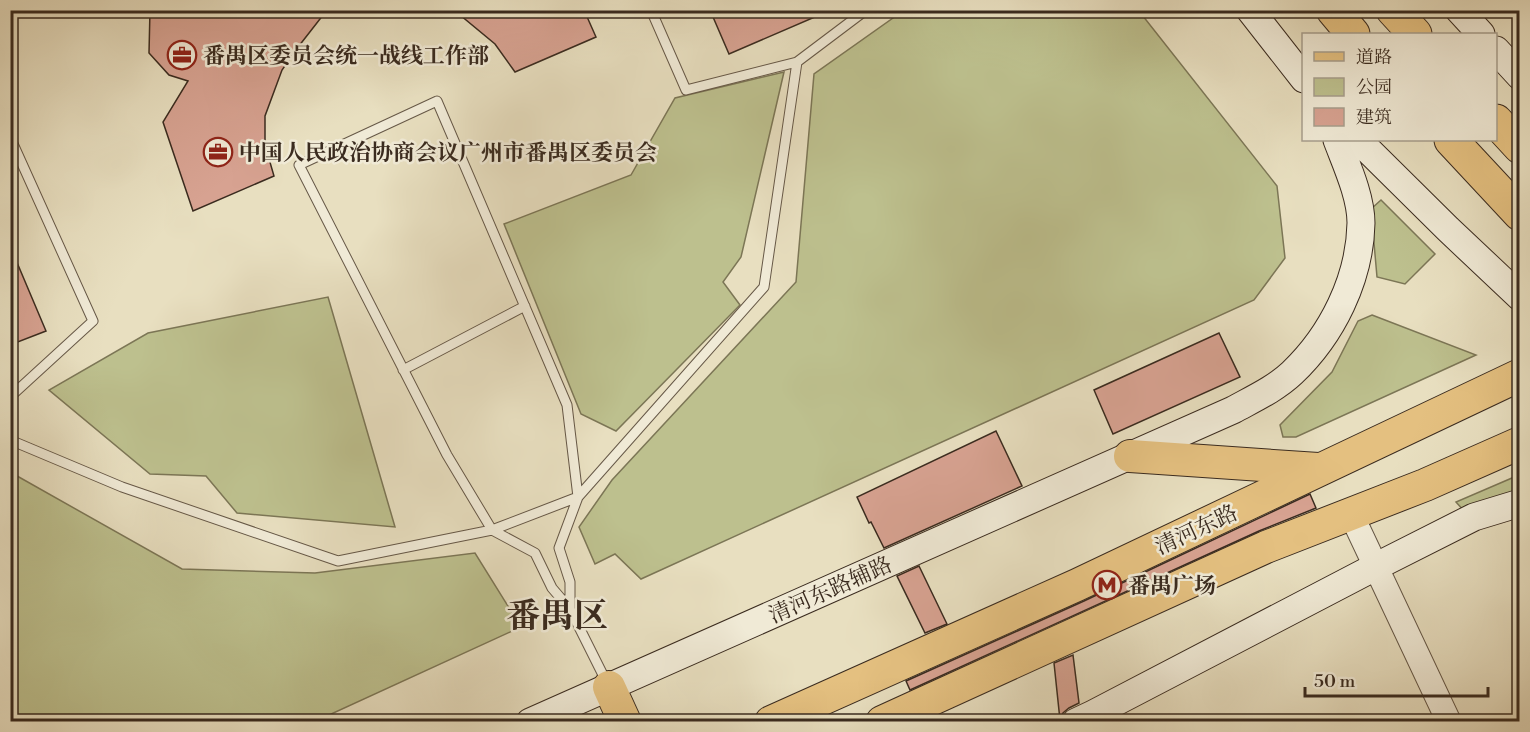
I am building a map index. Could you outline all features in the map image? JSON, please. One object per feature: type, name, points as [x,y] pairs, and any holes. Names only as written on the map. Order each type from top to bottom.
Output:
[{"type":"highway","points":[[1333,10],[1352,33]]},
{"type":"highway","points":[[1393,10],[1414,33]]},
{"type":"highway","points":[[1497,122],[1520,147]]},
{"type":"highway","points":[[1451,141],[1520,214]]},
{"type":"main road","points":[[1250,10],[1302,76]]},
{"type":"main road","points":[[1459,10],[1480,33]]},
{"type":"main road","points":[[1497,51],[1520,76]]},
{"type":"main road","name":"清河东路辅路","points":[[530,722],[1233,410],[1265,393],[1290,375],[1316,348],[1333,322],[1346,292],[1357,257],[1361,221],[1354,185],[1337,141]]},
{"type":"main road","points":[[1359,141],[1520,297]]},
{"type":"main road","name":"清河东路","points":[[771,722],[1077,585],[1520,375]]},
{"type":"main road","name":"清河东路","points":[[882,722],[1266,547],[1425,485],[1520,443]]},
{"type":"main road","points":[[1130,456],[1322,469]]},
{"type":"main road","points":[[1089,719],[1474,517],[1520,502]]},
{"type":"main road","points":[[609,687],[625,722]]},
{"type":"street","points":[[1351,514],[1449,722]]},
{"type":"lane","points":[[651,10],[686,90],[797,62],[866,10]]},
{"type":"lane","points":[[570,609],[570,582],[559,548],[578,497],[765,287],[797,62]]},
{"type":"lane","points":[[578,497],[567,405],[437,101],[299,165],[447,455],[492,530],[536,553],[552,588],[570,609],[609,687]]},
{"type":"lane","points":[[10,136],[93,321],[10,397]]},
{"type":"lane","points":[[403,370],[525,306]]},
{"type":"lane","points":[[10,440],[122,487],[338,561],[492,530],[578,497]]},
{"type":"green space","points":[[903,11],[1139,11],[1277,186],[1285,258],[1254,300],[641,579],[615,554],[595,564],[579,527],[612,480],[796,282],[814,74]]},
{"type":"green space","points":[[784,72],[741,257],[723,282],[740,305],[616,431],[581,414],[504,224],[631,175],[675,98]]},
{"type":"green space","points":[[1381,200],[1435,254],[1405,284],[1377,277],[1371,209]]},
{"type":"green space","points":[[328,297],[395,527],[237,513],[206,476],[150,474],[49,390],[148,333]]},
{"type":"green space","points":[[1372,315],[1476,355],[1296,437],[1283,437],[1280,425],[1332,372],[1358,321]]},
{"type":"green space","points":[[10,472],[182,569],[315,573],[475,553],[521,627],[316,721],[11,721]]},
{"type":"green space","points":[[1519,475],[1519,501],[1465,512],[1456,502]]},
{"type":"building","points":[[150,10],[327,10],[282,70],[265,116],[265,145],[274,176],[193,211],[163,122],[188,81],[169,75],[149,53]]},
{"type":"building","points":[[454,10],[584,10],[596,37],[515,72],[495,44]]},
{"type":"building","points":[[710,10],[831,10],[729,54]]},
{"type":"building","points":[[10,246],[46,331],[10,345]]},
{"type":"building","points":[[1219,333],[1240,377],[1113,434],[1094,390]]},
{"type":"building","points":[[996,431],[1022,486],[884,548],[857,497]]},
{"type":"building","points":[[1310,494],[1316,508],[1259,531],[910,690],[906,681],[1084,601]]},
{"type":"building","points":[[919,566],[947,624],[925,633],[897,576]]},
{"type":"building","points":[[1073,655],[1079,703],[1063,713],[1060,720],[1054,663]]},
{"type":"place","name":"番禺区委员会统一战线工作部","points":[[182,55]]},
{"type":"place","name":"中国人民政治协商会议广州市番禺区委员会","points":[[218,152]]},
{"type":"place","name":"番禺广场","points":[[1107,585]]},
{"type":"district","name":"番禺区","points":[[557,615]]}]
